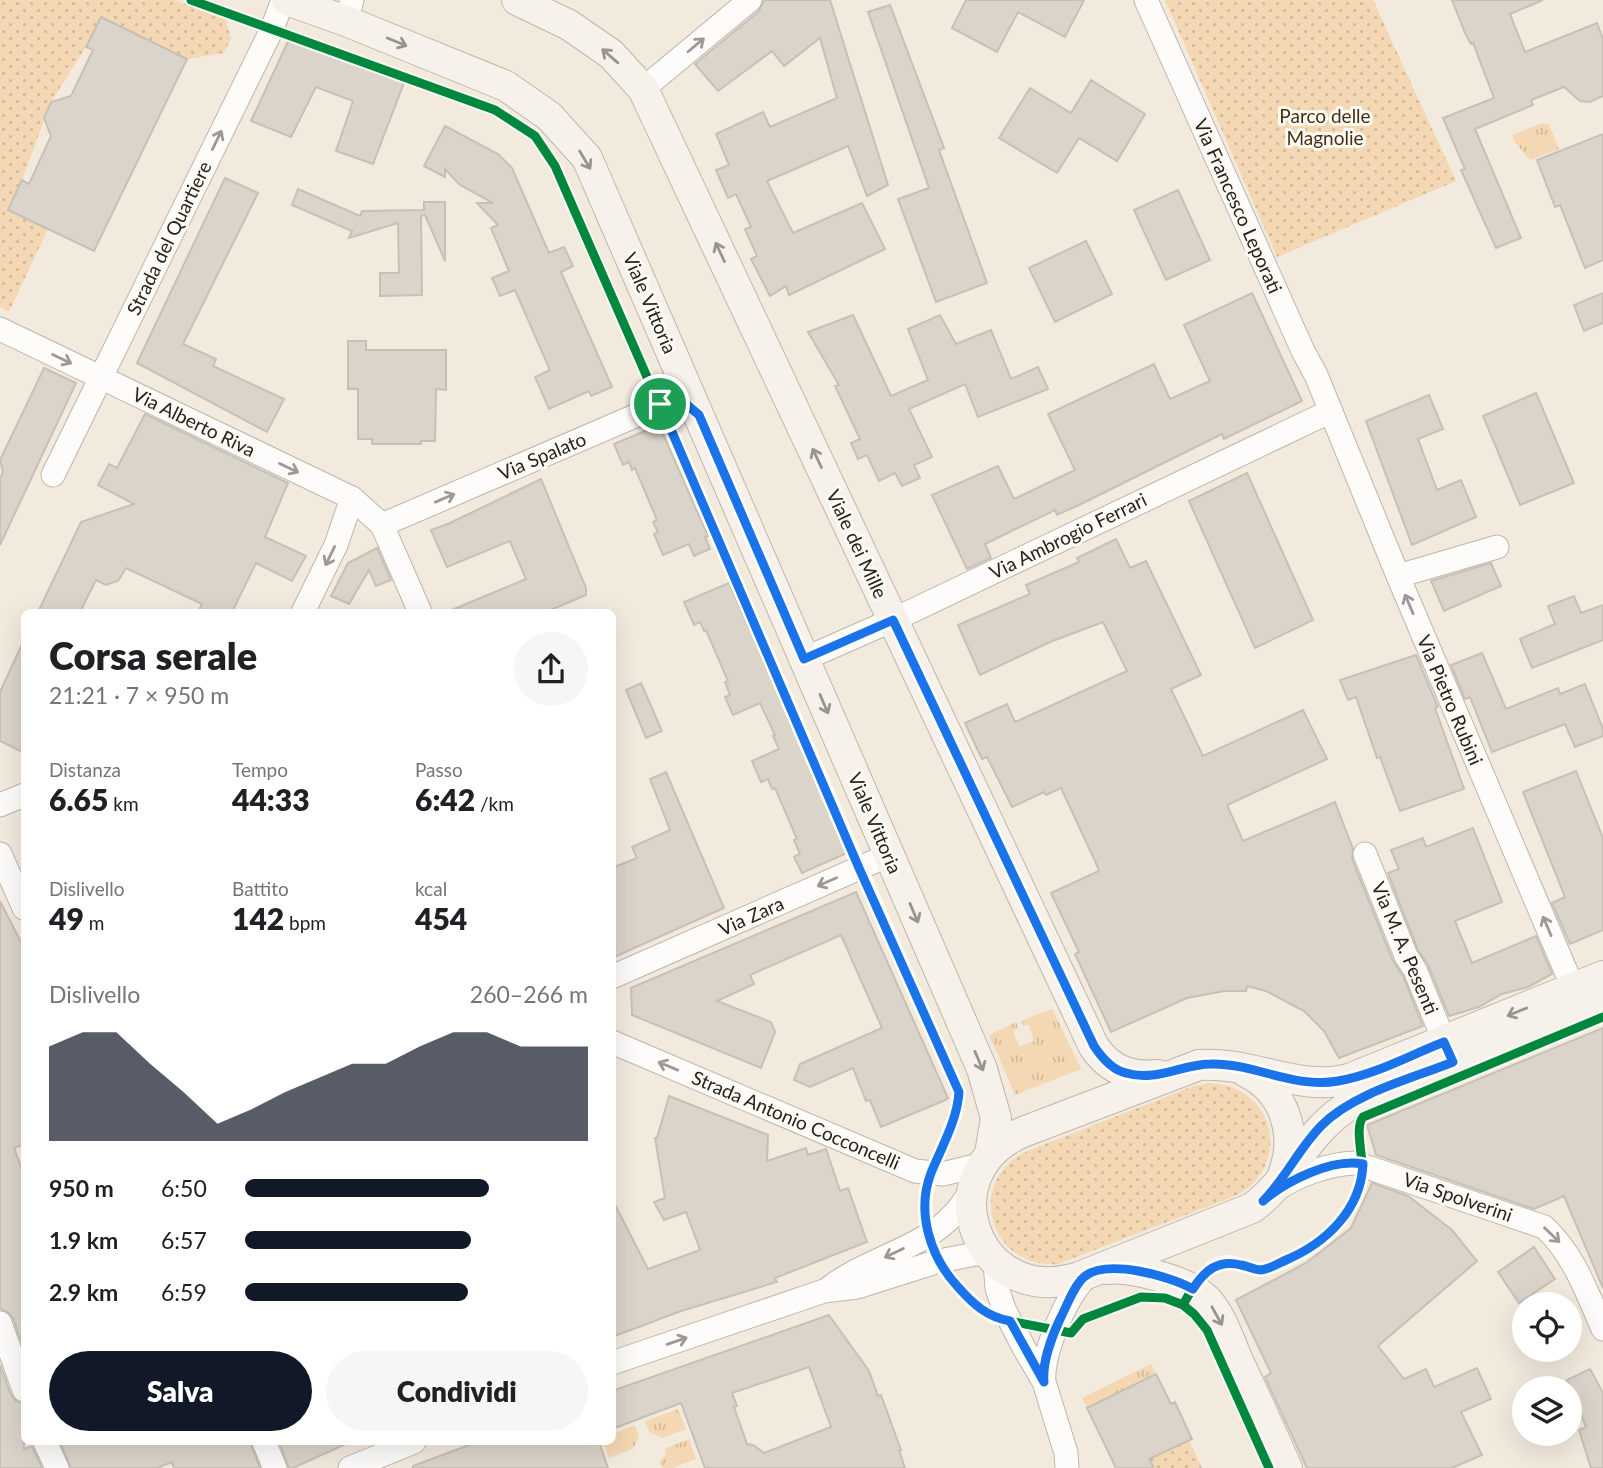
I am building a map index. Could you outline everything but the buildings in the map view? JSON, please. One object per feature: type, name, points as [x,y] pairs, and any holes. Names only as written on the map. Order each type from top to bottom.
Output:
[{"type":"main road","name":"Viale Vittoria","points":[[285,0],[349,10],[506,86],[549,116],[587,158],[990,1091],[997,1125],[972,1189],[971,1215],[979,1240],[995,1261]]},
{"type":"main road","name":"Viale dei Mille","points":[[517,0],[569,25],[611,54],[643,89],[1094,1046],[1111,1066],[1128,1074],[1149,1076],[1186,1068]]},
{"type":"main road","points":[[983,1165],[1011,1137],[1186,1068],[1226,1065],[1280,1078],[1329,1083],[1448,1052],[1587,1001],[1603,976]]},
{"type":"main road","points":[[995,1261],[1017,1277],[1042,1283],[1067,1281],[1241,1214],[1271,1191],[1315,1133],[1341,1110],[1448,1052]]},
{"type":"main road","points":[[1226,1065],[1260,1081],[1283,1110],[1290,1146],[1288,1159],[1271,1191]]},
{"type":"main road","points":[[1092,1272],[1121,1268],[1175,1281],[1193,1289],[1207,1300],[1222,1325],[1287,1468]]},
{"type":"street","name":"Strada del Quartiere","points":[[52,475],[285,0]]},
{"type":"street","points":[[643,89],[750,0]]},
{"type":"street","name":"Via Francesco Leporati","points":[[1146,0],[1331,411]]},
{"type":"street","name":"Via Alberto Riva","points":[[0,329],[352,498],[382,525]]},
{"type":"street","name":"Via Spalato","points":[[382,525],[665,402],[678,401],[686,404],[699,415]]},
{"type":"street","name":"Via Pietro Rubini","points":[[1331,411],[1398,576],[1587,1001]]},
{"type":"street","name":"Via Ambrogio Ferrari","points":[[804,659],[893,620],[1331,411]]},
{"type":"street","points":[[304,609],[336,545],[352,498]]},
{"type":"street","points":[[382,525],[419,609]]},
{"type":"street","points":[[1398,576],[1497,547]]},
{"type":"street","points":[[0,805],[21,796]]},
{"type":"street","points":[[0,854],[21,901]]},
{"type":"street","name":"Via Zara","points":[[616,975],[889,855]]},
{"type":"street","name":"Via M. A. Pesenti","points":[[1365,855],[1448,1052]]},
{"type":"street","name":"Strada Antonio Cocconcelli","points":[[616,1044],[915,1171],[943,1174],[983,1165]]},
{"type":"street","name":"Via Spolverini","points":[[1271,1191],[1293,1180],[1339,1164],[1354,1163],[1544,1227],[1558,1240],[1570,1259],[1603,1329]]},
{"type":"street","points":[[824,1291],[847,1275],[941,1227],[961,1208],[983,1165]]},
{"type":"street","points":[[616,1362],[824,1291],[856,1287],[939,1261],[995,1261],[997,1288],[1004,1309],[1044,1382],[1066,1453],[1067,1468]]},
{"type":"street","points":[[1044,1382],[1049,1344],[1078,1284],[1092,1272]]},
{"type":"street","points":[[0,1323],[21,1382]]},
{"type":"street","points":[[46,1445],[57,1468]]},
{"type":"street","points":[[265,1445],[275,1468]]},
{"type":"street","points":[[350,1468],[407,1445]]},
{"type":"green space","points":[[0,0],[174,0],[225,18],[231,38],[224,53],[187,59],[101,17],[86,47],[51,102],[22,180],[48,229],[9,312],[0,307]]},
{"type":"green space","name":"Parco delle Magnolie","points":[[1165,0],[1373,0],[1456,181],[1277,257]]},
{"type":"green space","points":[[1542,123],[1549,125],[1559,149],[1530,160],[1513,140],[1513,135]]},
{"type":"green space","points":[[1051,1009],[1081,1069],[1015,1095],[989,1035],[1016,1022],[1018,1028],[1013,1031],[1019,1046],[1034,1041],[1029,1025],[1023,1026],[1021,1021]]},
{"type":"green space","points":[[1208,1083],[1231,1087],[1249,1097],[1262,1111],[1269,1129],[1270,1147],[1265,1166],[1254,1183],[1235,1196],[1058,1264],[1034,1262],[1014,1252],[1001,1237],[993,1219],[991,1199],[997,1180],[1009,1163],[1030,1150],[1194,1086]]},
{"type":"green space","points":[[1151,1364],[1156,1374],[1087,1408],[1082,1398]]},
{"type":"green space","points":[[678,1409],[686,1429],[662,1438],[649,1432],[645,1421]]},
{"type":"green space","points":[[635,1425],[639,1436],[633,1449],[609,1458],[604,1445],[616,1445],[616,1433]]},
{"type":"green space","points":[[689,1439],[696,1459],[673,1468],[662,1468],[660,1462],[666,1448]]},
{"type":"green space","points":[[1189,1440],[1202,1468],[1148,1468],[1152,1465],[1149,1459]]},
{"type":"cycle path","points":[[191,0],[495,110],[535,136],[555,166],[959,1092],[957,1110],[931,1174],[926,1200],[927,1228],[943,1270],[960,1290],[994,1318],[1071,1333],[1083,1319],[1141,1297],[1165,1298],[1183,1305],[1202,1276],[1209,1269],[1224,1262],[1259,1269],[1291,1259],[1326,1236],[1352,1204],[1362,1174],[1359,1128],[1363,1117],[1603,1017]]},
{"type":"cycle path","points":[[1183,1305],[1207,1330],[1269,1468]]},
{"type":"route","points":[[678,401],[691,406],[697,413],[804,659],[893,620],[1094,1046],[1111,1066],[1128,1074],[1149,1076],[1199,1065],[1226,1065],[1296,1081],[1329,1083],[1360,1076],[1444,1042],[1453,1062],[1355,1101],[1334,1115],[1308,1141],[1263,1201],[1293,1180],[1339,1164],[1363,1164],[1361,1181],[1353,1201],[1342,1220],[1327,1235],[1301,1253],[1265,1269],[1232,1262],[1219,1264],[1202,1276],[1193,1289],[1175,1281],[1121,1268],[1092,1272],[1078,1284],[1049,1344],[1044,1382],[1010,1321],[987,1314],[960,1290],[943,1270],[927,1228],[926,1200],[931,1174],[957,1110],[959,1092],[859,868],[660,404],[678,401]]}]
